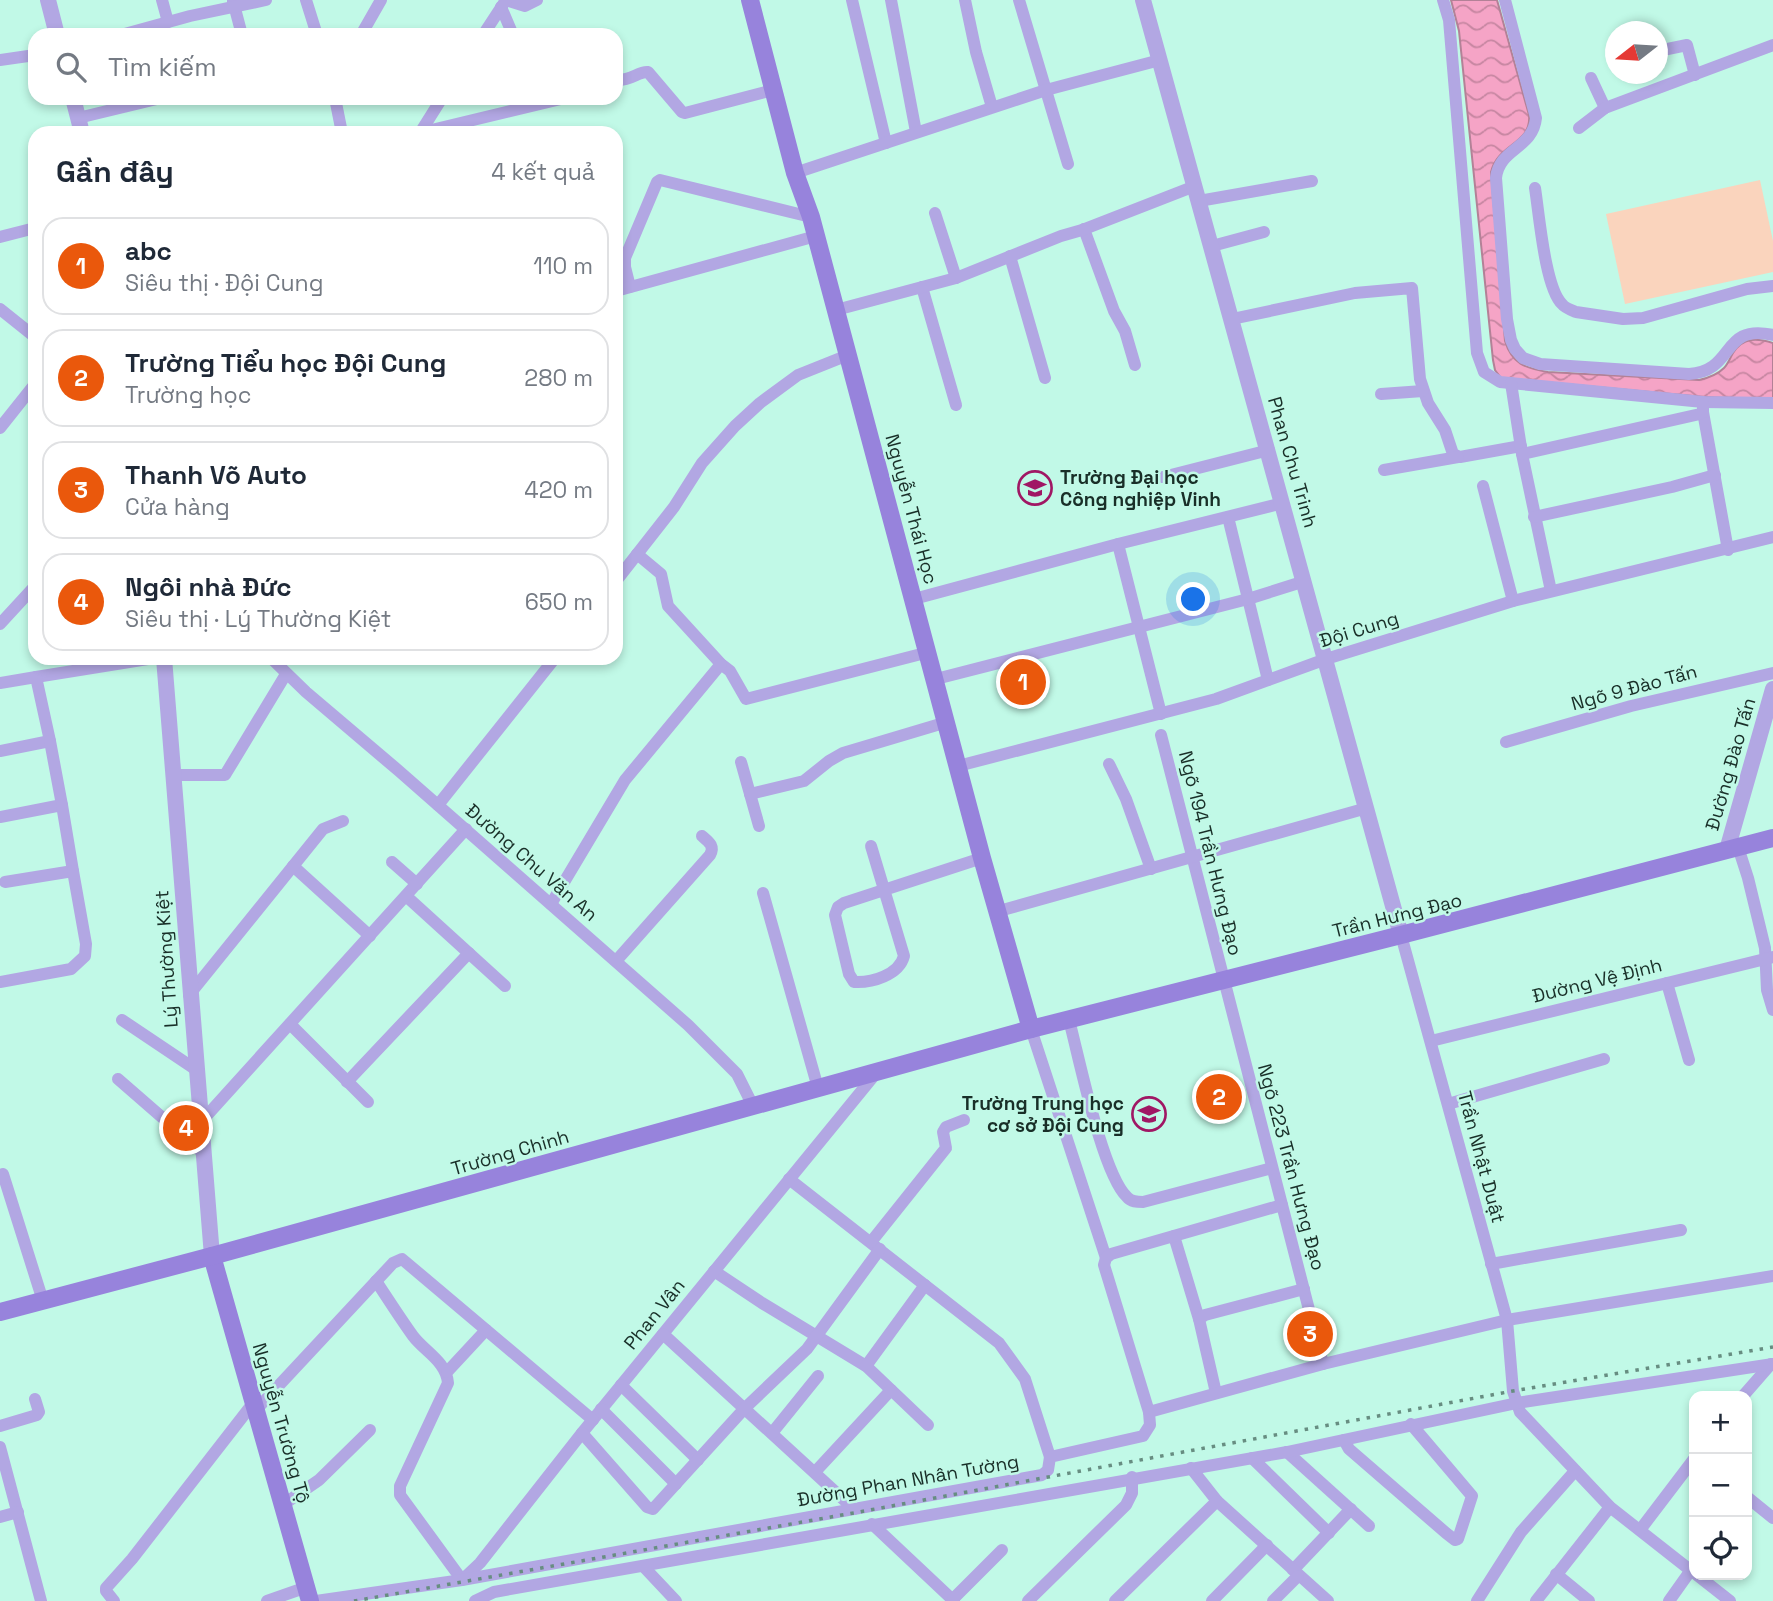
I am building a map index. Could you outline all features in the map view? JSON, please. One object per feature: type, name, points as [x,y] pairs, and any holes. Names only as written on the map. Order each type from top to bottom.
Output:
[{"type":"main road","name":"Nguyễn Thái Học","points":[[753,1],[795,173],[811,217],[982,858],[1031,1029]]},
{"type":"main road","name":"Trần Hưng Đạo","points":[[1031,1029],[1401,936],[1773,838]]},
{"type":"main road","name":"Trường Chinh","points":[[0,1312],[212,1256],[1031,1029]]},
{"type":"main road","name":"Nguyễn Trường Tộ","points":[[212,1256],[311,1596]]},
{"type":"street","points":[[48,0],[55,28]]},
{"type":"street","points":[[162,0],[168,22]]},
{"type":"street","points":[[146,28],[234,4],[266,0]]},
{"type":"street","points":[[306,0],[315,28]]},
{"type":"street","points":[[365,28],[381,0]]},
{"type":"street","points":[[504,2],[525,6],[537,0]]},
{"type":"street","points":[[852,0],[886,143]]},
{"type":"street","points":[[891,0],[916,132]]},
{"type":"street","points":[[965,0],[992,107]]},
{"type":"street","points":[[1019,0],[1068,164]]},
{"type":"street","name":"Phan Chu Trinh","points":[[1143,0],[1401,936]]},
{"type":"street","points":[[1443,0],[1449,20],[1478,360],[1488,376],[1500,382],[1703,407]]},
{"type":"street","points":[[1504,0],[1536,118],[1531,135],[1499,163],[1496,178],[1507,319],[1515,349],[1523,358],[1540,364],[1696,374],[1715,366],[1742,335],[1758,332],[1773,335]]},
{"type":"street","points":[[487,28],[504,2]]},
{"type":"street","points":[[504,2],[511,28]]},
{"type":"street","points":[[234,4],[240,28]]},
{"type":"street","points":[[1668,49],[1687,45],[1695,75]]},
{"type":"street","points":[[1579,128],[1605,108],[1773,45]]},
{"type":"street","points":[[0,61],[28,56]]},
{"type":"street","points":[[795,173],[1046,90],[1160,60]]},
{"type":"street","points":[[623,81],[649,72],[685,113],[773,90]]},
{"type":"street","points":[[1591,78],[1605,108]]},
{"type":"street","points":[[75,105],[80,125],[140,105]]},
{"type":"street","points":[[336,105],[341,126]]},
{"type":"street","points":[[424,126],[437,105]]},
{"type":"street","points":[[445,126],[522,105]]},
{"type":"street","points":[[630,287],[625,258],[660,180],[811,217]]},
{"type":"street","points":[[836,310],[956,278],[1060,236],[1197,194],[1312,181]]},
{"type":"street","points":[[1535,188],[1550,279],[1556,297],[1567,309],[1633,319],[1747,289],[1773,286]]},
{"type":"street","points":[[935,213],[956,278]]},
{"type":"street","points":[[1084,229],[1114,311],[1125,331],[1135,365]]},
{"type":"street","points":[[0,237],[28,230]]},
{"type":"street","points":[[1212,246],[1264,232]]},
{"type":"street","points":[[623,289],[816,236]]},
{"type":"street","points":[[1010,256],[1045,378]]},
{"type":"street","points":[[922,287],[956,405]]},
{"type":"street","points":[[1232,319],[1355,292],[1412,288],[1418,371],[1423,391],[1446,429],[1452,452],[1458,457]]},
{"type":"street","points":[[0,309],[28,331]]},
{"type":"street","points":[[623,572],[674,507],[702,463],[735,426],[760,403],[798,375],[848,355]]},
{"type":"street","points":[[1511,383],[1521,450],[1551,591]]},
{"type":"street","points":[[1381,394],[1423,391]]},
{"type":"street","points":[[2,422],[28,392]]},
{"type":"street","points":[[1384,470],[1458,457],[1521,450],[1703,407],[1773,403]]},
{"type":"street","points":[[1703,407],[1728,550]]},
{"type":"street","points":[[1163,477],[1269,450]]},
{"type":"street","points":[[1534,517],[1715,475]]},
{"type":"street","points":[[1483,486],[1513,601]]},
{"type":"street","points":[[914,599],[1283,503]]},
{"type":"street","points":[[1228,517],[1268,680]]},
{"type":"street","name":"Đội Cung","points":[[958,766],[1216,699],[1326,659],[1513,601],[1773,537]]},
{"type":"street","points":[[1118,544],[1161,714]]},
{"type":"street","points":[[637,554],[661,574],[668,606],[720,664],[730,671],[741,692],[750,699],[929,652]]},
{"type":"street","points":[[936,679],[1248,599],[1305,581]]},
{"type":"street","points":[[0,624],[28,594]]},
{"type":"street","points":[[551,904],[625,780],[720,664]]},
{"type":"street","points":[[0,683],[111,665]]},
{"type":"street","name":"Lý Thường Kiệt","points":[[165,665],[212,1256]]},
{"type":"street","name":"Đường Chu Văn An","points":[[278,665],[688,1025],[737,1074],[753,1106]]},
{"type":"street","points":[[439,805],[549,665]]},
{"type":"street","name":"Ngõ 9 Đào Tấn","points":[[1506,742],[1643,703],[1773,673]]},
{"type":"street","points":[[173,775],[225,775],[286,674]]},
{"type":"street","points":[[0,982],[71,969],[85,956],[86,944],[62,805],[36,677]]},
{"type":"street","name":"Đường Đào Tấn","points":[[1732,849],[1773,689]]},
{"type":"street","points":[[750,794],[804,781],[843,753],[947,722]]},
{"type":"street","name":"Ngõ 194 Trần Hưng Đạo","points":[[1161,735],[1224,980]]},
{"type":"street","points":[[0,751],[50,741]]},
{"type":"street","points":[[741,762],[759,826]]},
{"type":"street","points":[[1109,764],[1126,799],[1151,869]]},
{"type":"street","points":[[0,817],[62,805]]},
{"type":"street","points":[[999,911],[1367,808]]},
{"type":"street","points":[[189,995],[323,828],[343,821]]},
{"type":"street","points":[[200,1124],[466,829]]},
{"type":"street","points":[[616,961],[710,855],[711,844],[702,836]]},
{"type":"street","points":[[871,846],[884,890],[904,956],[902,964],[885,976],[863,983],[854,982],[849,974],[835,911],[844,903],[884,890],[982,858]]},
{"type":"street","points":[[1732,849],[1748,878],[1768,958],[1767,990],[1773,1010]]},
{"type":"street","points":[[392,862],[417,884]]},
{"type":"street","points":[[293,866],[370,936]]},
{"type":"street","points":[[5,882],[73,872]]},
{"type":"street","points":[[763,893],[818,1088]]},
{"type":"street","points":[[406,896],[505,986]]},
{"type":"street","name":"Trần Nhật Duật","points":[[1401,936],[1507,1320],[1515,1397]]},
{"type":"street","points":[[347,1082],[469,953]]},
{"type":"street","name":"Đường Vệ Định","points":[[1431,1041],[1768,958]]},
{"type":"street","name":"Ngõ 223 Trần Hưng Đạo","points":[[1224,980],[1323,1364]]},
{"type":"street","points":[[1667,983],[1689,1060]]},
{"type":"street","points":[[122,1020],[195,1069]]},
{"type":"street","points":[[1069,1020],[1098,1133],[1112,1171],[1127,1198],[1143,1202],[1272,1168]]},
{"type":"street","points":[[290,1024],[368,1102]]},
{"type":"street","points":[[789,1179],[999,1343],[1017,1364],[1025,1379],[1050,1457],[1143,1436],[1150,1425],[1149,1412],[1104,1265],[1106,1258],[1031,1029]]},
{"type":"street","points":[[1448,1104],[1604,1059]]},
{"type":"street","name":"Phan Vân","points":[[462,1580],[480,1563],[597,1414],[877,1072]]},
{"type":"street","points":[[118,1079],[203,1153]]},
{"type":"street","points":[[582,1433],[649,1508],[656,1507],[745,1408],[807,1349],[875,1246],[946,1148],[943,1132],[946,1127],[964,1120]]},
{"type":"street","points":[[3,1174],[43,1301]]},
{"type":"street","points":[[1106,1258],[1111,1254],[1282,1205]]},
{"type":"street","points":[[1491,1264],[1681,1230]]},
{"type":"street","points":[[1174,1236],[1199,1320],[1216,1393]]},
{"type":"street","points":[[114,1601],[106,1588],[255,1406],[393,1263],[402,1259],[486,1330],[597,1414],[676,1484]]},
{"type":"street","points":[[714,1271],[866,1366],[929,1425]]},
{"type":"street","points":[[1149,1412],[1323,1364],[1507,1320],[1773,1276]]},
{"type":"street","points":[[376,1281],[414,1338],[447,1373],[448,1383],[400,1486],[400,1495],[462,1580]]},
{"type":"street","points":[[866,1366],[925,1285]]},
{"type":"street","points":[[1199,1320],[1205,1315],[1304,1289]]},
{"type":"street","points":[[447,1373],[486,1330]]},
{"type":"street","points":[[663,1334],[854,1509]]},
{"type":"street","points":[[475,1601],[494,1591],[1132,1477],[1287,1452],[1515,1397],[1772,1364]]},
{"type":"street","points":[[1748,1391],[1772,1364]]},
{"type":"street","points":[[772,1433],[818,1376]]},
{"type":"street","points":[[621,1385],[698,1460]]},
{"type":"street","points":[[815,1472],[891,1390]]},
{"type":"street","points":[[1515,1397],[1520,1412],[1610,1507],[1689,1568]]},
{"type":"street","points":[[0,1426],[37,1415],[39,1412],[35,1399]]},
{"type":"street","points":[[1345,1440],[1349,1449],[1452,1538],[1458,1539],[1472,1496],[1411,1424]]},
{"type":"street","points":[[284,1504],[319,1480],[370,1430]]},
{"type":"street","points":[[0,1447],[41,1601]]},
{"type":"street","points":[[1287,1452],[1369,1526]]},
{"type":"street","name":"Đường Phan Nhân Tường","points":[[267,1601],[462,1580],[1042,1475],[1048,1470],[1050,1457]]},
{"type":"street","points":[[1252,1458],[1329,1533]]},
{"type":"street","points":[[1640,1530],[1689,1466]]},
{"type":"street","points":[[1191,1468],[1217,1501],[1328,1601]]},
{"type":"street","points":[[1477,1601],[1521,1532],[1576,1471]]},
{"type":"street","points":[[1028,1601],[1126,1505],[1132,1493],[1132,1477]]},
{"type":"street","points":[[1115,1601],[1217,1501]]},
{"type":"street","points":[[1752,1501],[1773,1518]]},
{"type":"street","points":[[1536,1601],[1610,1507]]},
{"type":"street","points":[[1273,1601],[1351,1509]]},
{"type":"street","points":[[0,1517],[18,1512]]},
{"type":"street","points":[[872,1524],[948,1599],[1002,1550]]},
{"type":"street","points":[[1212,1601],[1268,1545]]},
{"type":"street","points":[[643,1566],[676,1601]]},
{"type":"street","points":[[1556,1574],[1589,1601]]},
{"type":"street","points":[[1669,1601],[1689,1578]]},
{"type":"street","points":[[1704,1580],[1730,1601]]},
{"type":"shaded area","points":[[1760,180],[1773,241],[1773,272],[1625,304],[1606,214]]},
{"type":"water","points":[[1451,0],[1497,0],[1529,115],[1529,125],[1525,132],[1500,155],[1491,172],[1505,341],[1511,355],[1520,364],[1548,372],[1699,380],[1712,376],[1727,365],[1741,344],[1761,340],[1773,343],[1773,400],[1704,397],[1501,378],[1495,370],[1493,360],[1459,31]]},
{"type":"railway","points":[[354,1601],[859,1512],[1513,1391],[1773,1347]]},
{"type":"place","name":"Trường Đại học Công nghiệp Vinh","points":[[1035,488]]},
{"type":"place","name":"abc","points":[[1023,682]]},
{"type":"place","name":"Trường Tiểu học Đội Cung","points":[[1219,1097]]},
{"type":"place","name":"Trường Trung học cơ sở Đội Cung","points":[[1149,1114]]},
{"type":"place","name":"Ngôi nhà Đức","points":[[186,1128]]},
{"type":"place","name":"Thanh Võ Auto","points":[[1310,1334]]}]
